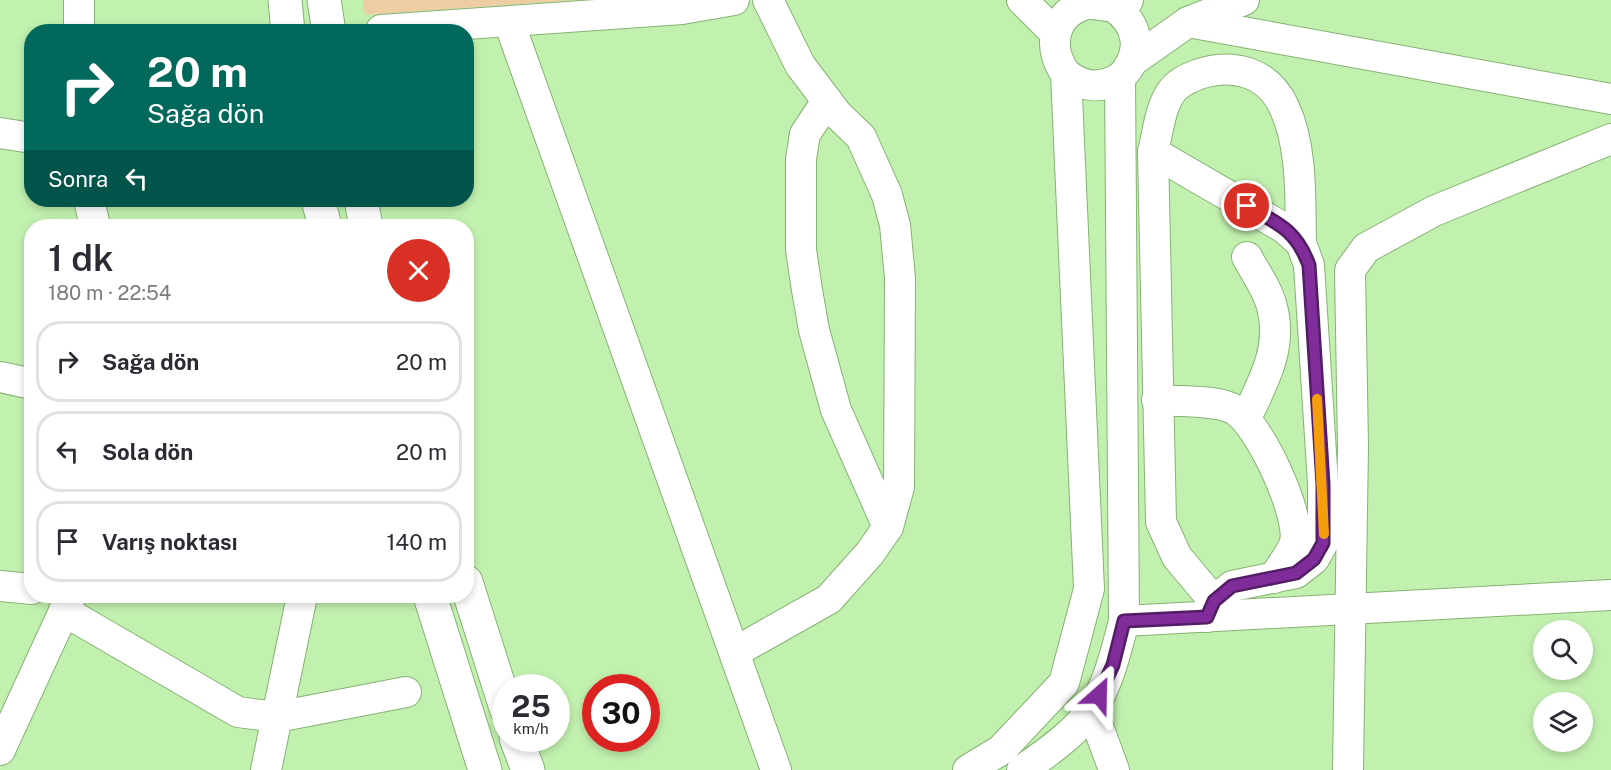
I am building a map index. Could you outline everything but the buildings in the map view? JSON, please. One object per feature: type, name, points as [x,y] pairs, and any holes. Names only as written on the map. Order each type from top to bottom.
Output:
[{"type":"main road","points":[[285,0],[287,24]]},
{"type":"main road","points":[[324,0],[328,24]]},
{"type":"main road","points":[[432,603],[485,770]]},
{"type":"main road","points":[[473,603],[495,674]]},
{"type":"main road","points":[[521,752],[528,770]]},
{"type":"street","points":[[79,0],[79,24]]},
{"type":"street","points":[[474,24],[682,9],[734,0]]},
{"type":"street","points":[[735,652],[829,599],[870,553],[888,527],[899,487],[900,278],[895,225],[883,185],[861,137],[827,101],[800,65],[768,0]]},
{"type":"street","points":[[1022,0],[1055,33]]},
{"type":"street","points":[[1066,74],[1086,86],[1098,87],[1127,69],[1188,22],[1244,0]]},
{"type":"street","points":[[968,770],[1001,750],[1064,683],[1089,589],[1066,74],[1055,55],[1055,33],[1061,20],[1072,10],[1091,4],[1120,3],[1122,13],[1136,35],[1127,69],[1124,621],[1113,665],[1092,710],[1048,752],[1022,770]]},
{"type":"street","points":[[509,22],[776,770]]},
{"type":"street","points":[[1188,22],[1611,99]]},
{"type":"street","points":[[1242,69],[1254,75],[1274,92],[1289,118],[1299,178],[1301,243],[1309,265],[1324,534],[1319,551],[1306,568],[1296,573],[1232,586],[1211,609],[1177,557],[1161,522],[1153,152],[1164,107],[1180,83],[1203,73],[1242,69]]},
{"type":"street","points":[[827,101],[805,134],[801,159],[801,250],[824,371],[836,410],[888,527]]},
{"type":"street","points":[[0,133],[24,137]]},
{"type":"street","points":[[1348,770],[1353,447],[1350,270],[1366,248],[1434,211],[1611,139]]},
{"type":"street","points":[[1153,152],[1264,216],[1301,243]]},
{"type":"street","points":[[1246,418],[1269,368],[1277,337],[1272,305],[1247,257]]},
{"type":"street","points":[[0,377],[24,382]]},
{"type":"street","points":[[1157,400],[1224,405],[1246,418],[1272,464],[1292,511],[1295,542],[1274,578]]},
{"type":"street","points":[[0,586],[24,588]]},
{"type":"street","points":[[1124,621],[1211,609],[1351,610],[1611,596]]},
{"type":"street","points":[[0,750],[67,603],[238,712],[277,717],[406,692]]},
{"type":"street","points":[[266,770],[301,603]]},
{"type":"street","points":[[1092,710],[1114,770]]},
{"type":"shaded area","points":[[363,0],[575,0],[365,15]]},
{"type":"slow traffic","points":[[1317,399],[1324,534]]},
{"type":"route","points":[[1099,695],[1113,665],[1124,621],[1207,617],[1214,601],[1232,586],[1296,573],[1306,568],[1323,543],[1323,484],[1309,265],[1301,243],[1284,228],[1247,206]]}]
